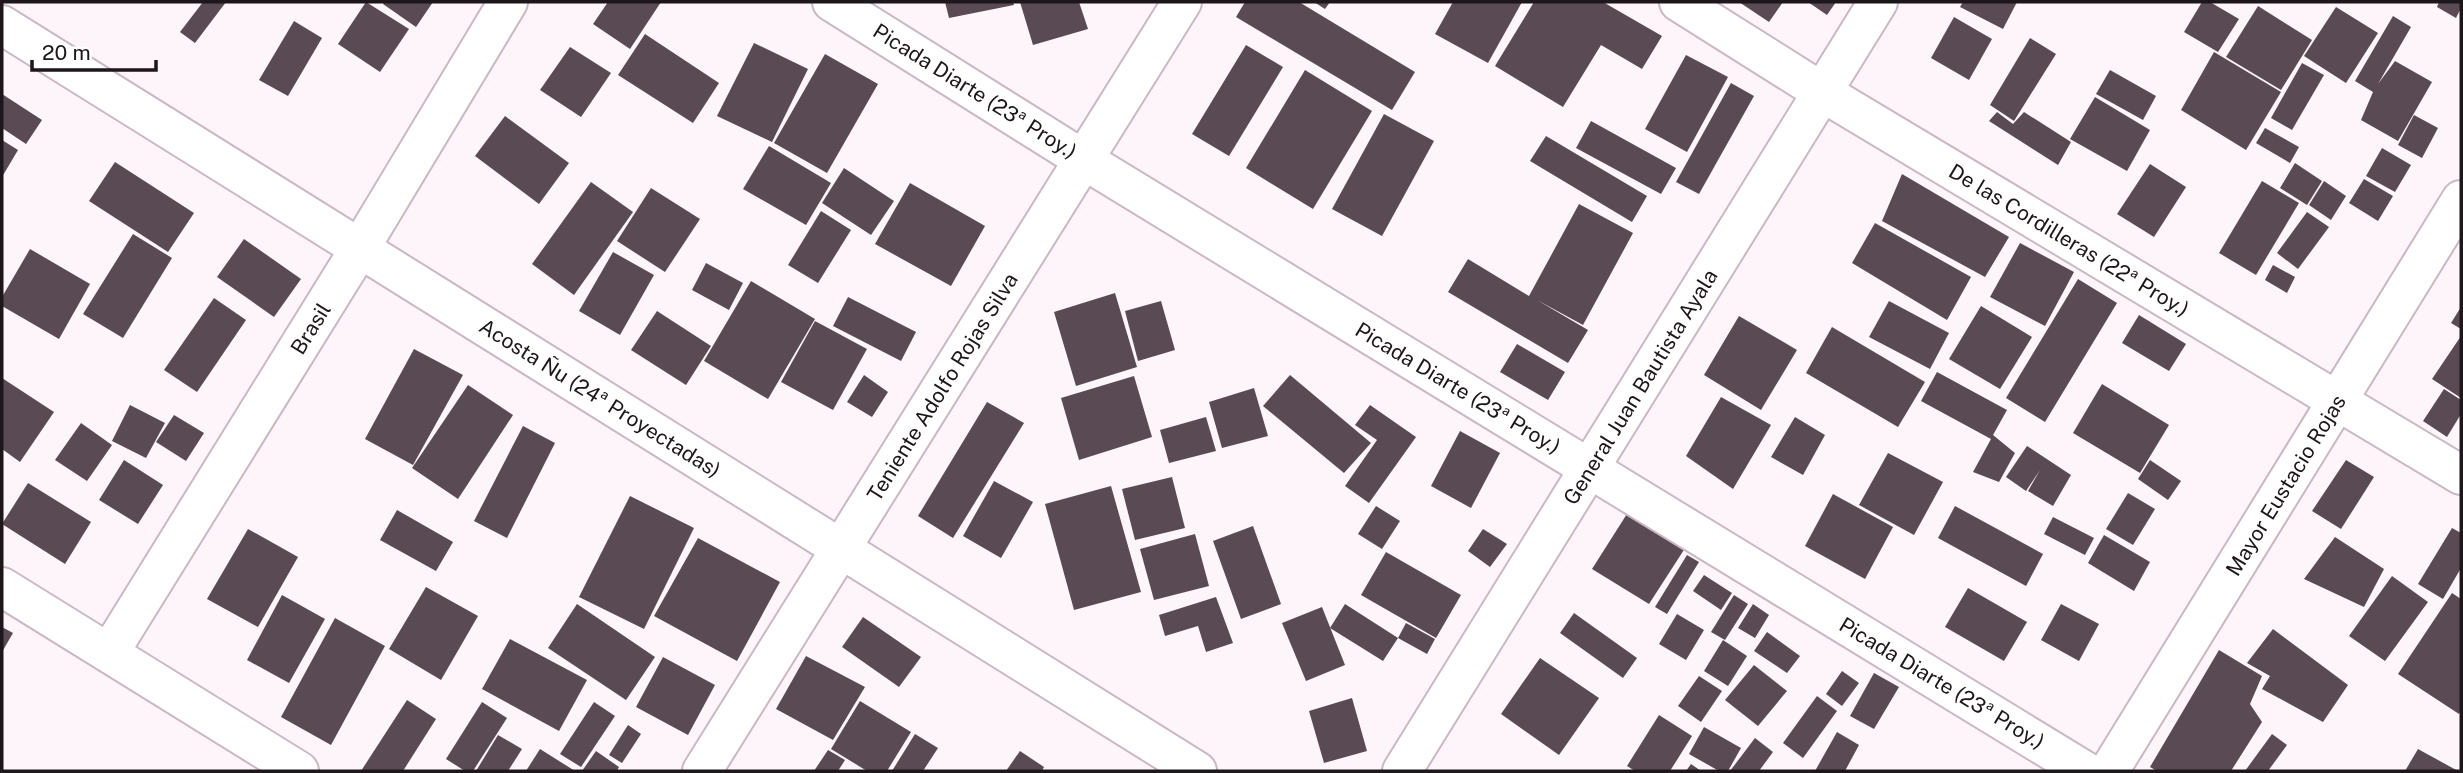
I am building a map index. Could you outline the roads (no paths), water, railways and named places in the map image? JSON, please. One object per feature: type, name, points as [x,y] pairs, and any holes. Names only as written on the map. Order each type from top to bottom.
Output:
[{"type":"street","name":"Brasil","points":[[109,653],[360,248],[508,2]]},
{"type":"street","name":"Picada Diarte (23ª Proy.)","points":[[832,2],[1084,160],[2085,771]]},
{"type":"street","name":"Teniente Adolfo Rojas Silva","points":[[702,771],[1182,2]]},
{"type":"street","name":"De las Cordilleras (22ª Proy.)","points":[[1679,2],[1822,92],[2461,475]]},
{"type":"street","name":"General Juan Bautista Ayala","points":[[1402,771],[1878,2]]},
{"type":"street","name":"Acosta Ñu (24ª Proyectadas)","points":[[2,25],[1197,771]]},
{"type":"street","name":"Mayor Eustacio Rojas","points":[[2109,771],[2461,200]]},
{"type":"street","points":[[2,587],[299,771]]}]
